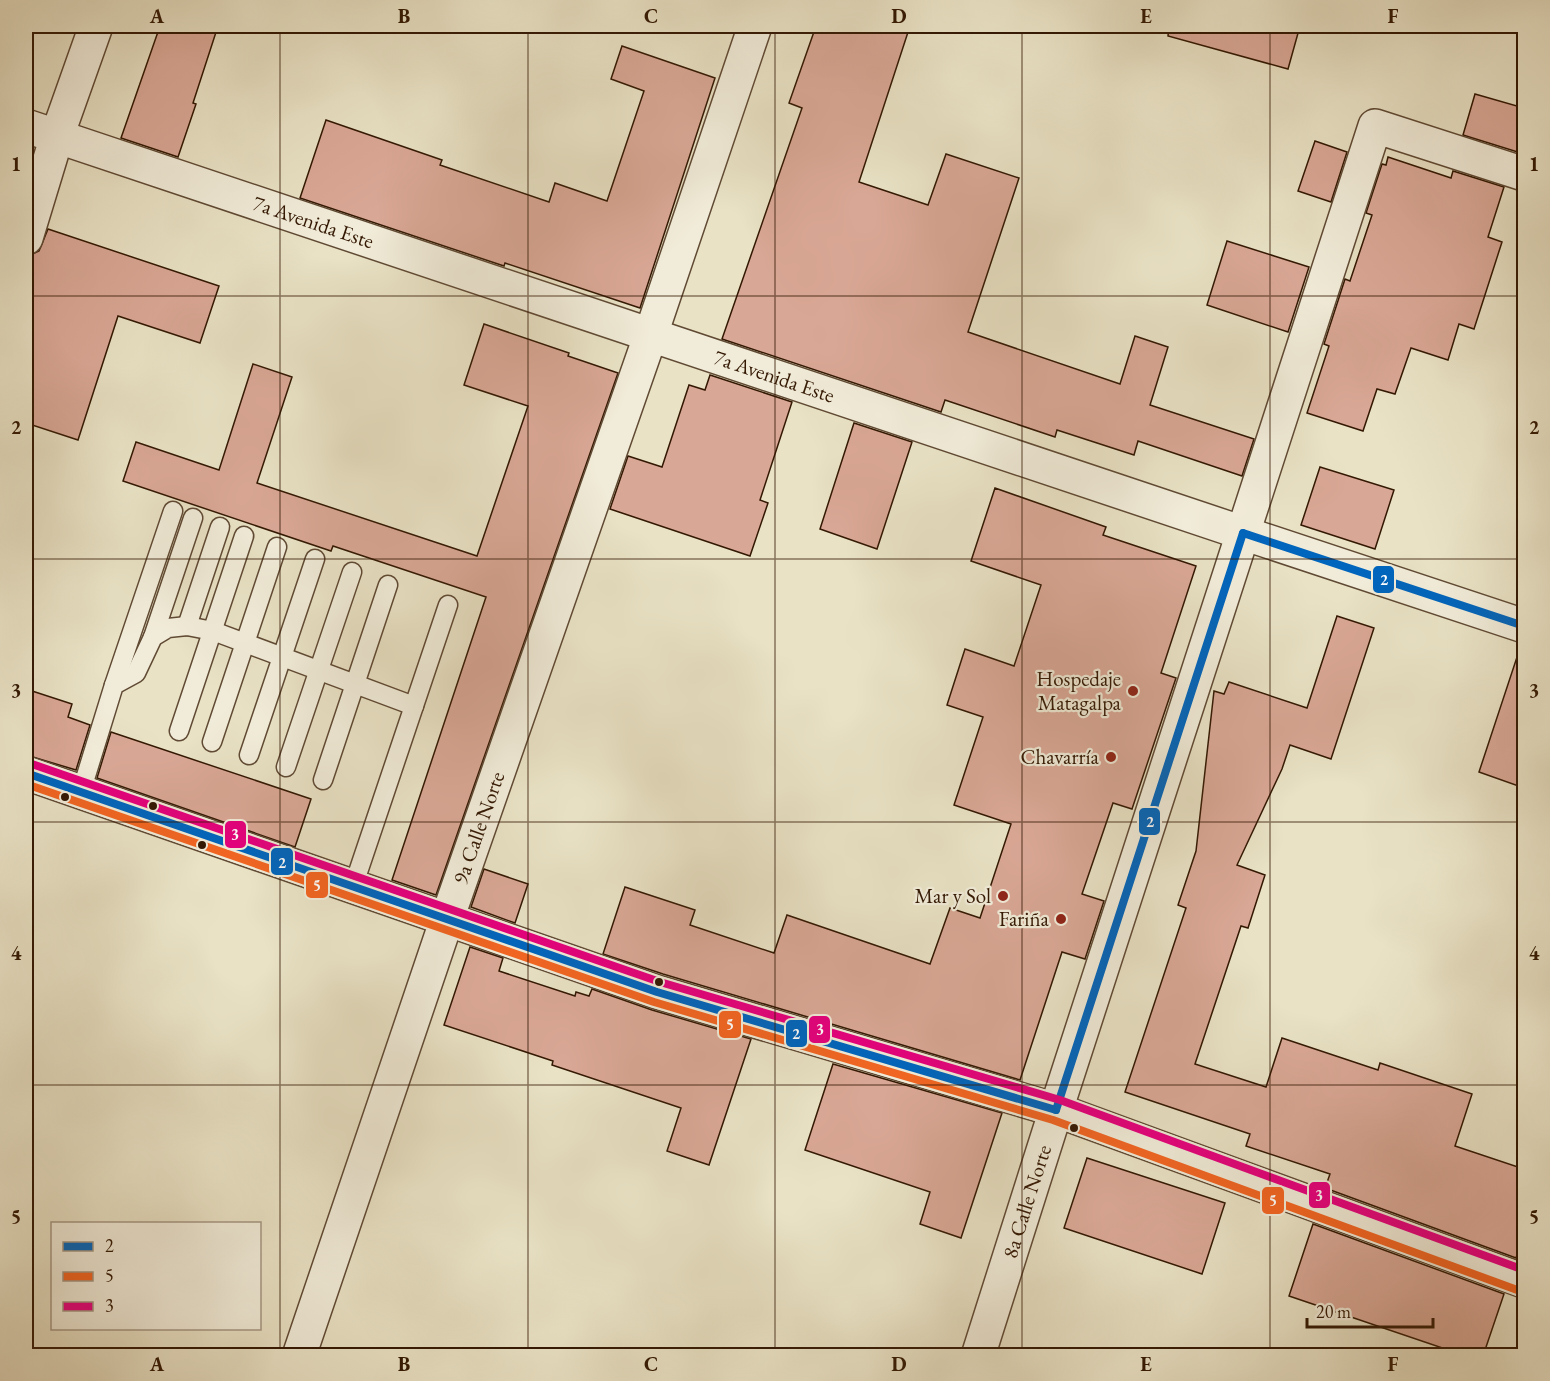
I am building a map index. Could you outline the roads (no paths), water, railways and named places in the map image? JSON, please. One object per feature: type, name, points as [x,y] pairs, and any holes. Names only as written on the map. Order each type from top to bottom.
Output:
[{"type":"street","points":[[26,238],[57,136],[96,26]]},
{"type":"street","name":"9a Calle Norte","points":[[299,1356],[447,918],[651,334],[755,26]]},
{"type":"street","name":"7a Avenida Este","points":[[26,126],[1524,626]]},
{"type":"street","name":"8a Calle Norte","points":[[978,1356],[1375,126],[1524,174]]},
{"type":"street","points":[[26,773],[657,992],[1056,1110],[1524,1281]]},
{"type":"lane","points":[[81,792],[114,685],[173,511]]},
{"type":"lane","points":[[114,685],[136,673],[153,637],[193,518]]},
{"type":"lane","points":[[187,626],[220,527]]},
{"type":"lane","points":[[179,731],[244,536]]},
{"type":"lane","points":[[212,742],[277,547]]},
{"type":"lane","points":[[249,755],[315,559]]},
{"type":"lane","points":[[286,767],[352,572]]},
{"type":"lane","points":[[323,780],[388,585]]},
{"type":"lane","points":[[353,887],[448,605]]},
{"type":"lane","points":[[153,637],[168,628],[187,626],[213,631],[414,706]]},
{"type":"place","name":"Hospedaje Matagalpa","points":[[1133,691]]},
{"type":"place","name":"Chavarría","points":[[1111,757]]},
{"type":"place","name":"Mar y Sol","points":[[1003,896]]},
{"type":"place","name":"Fariña","points":[[1061,919]]}]
